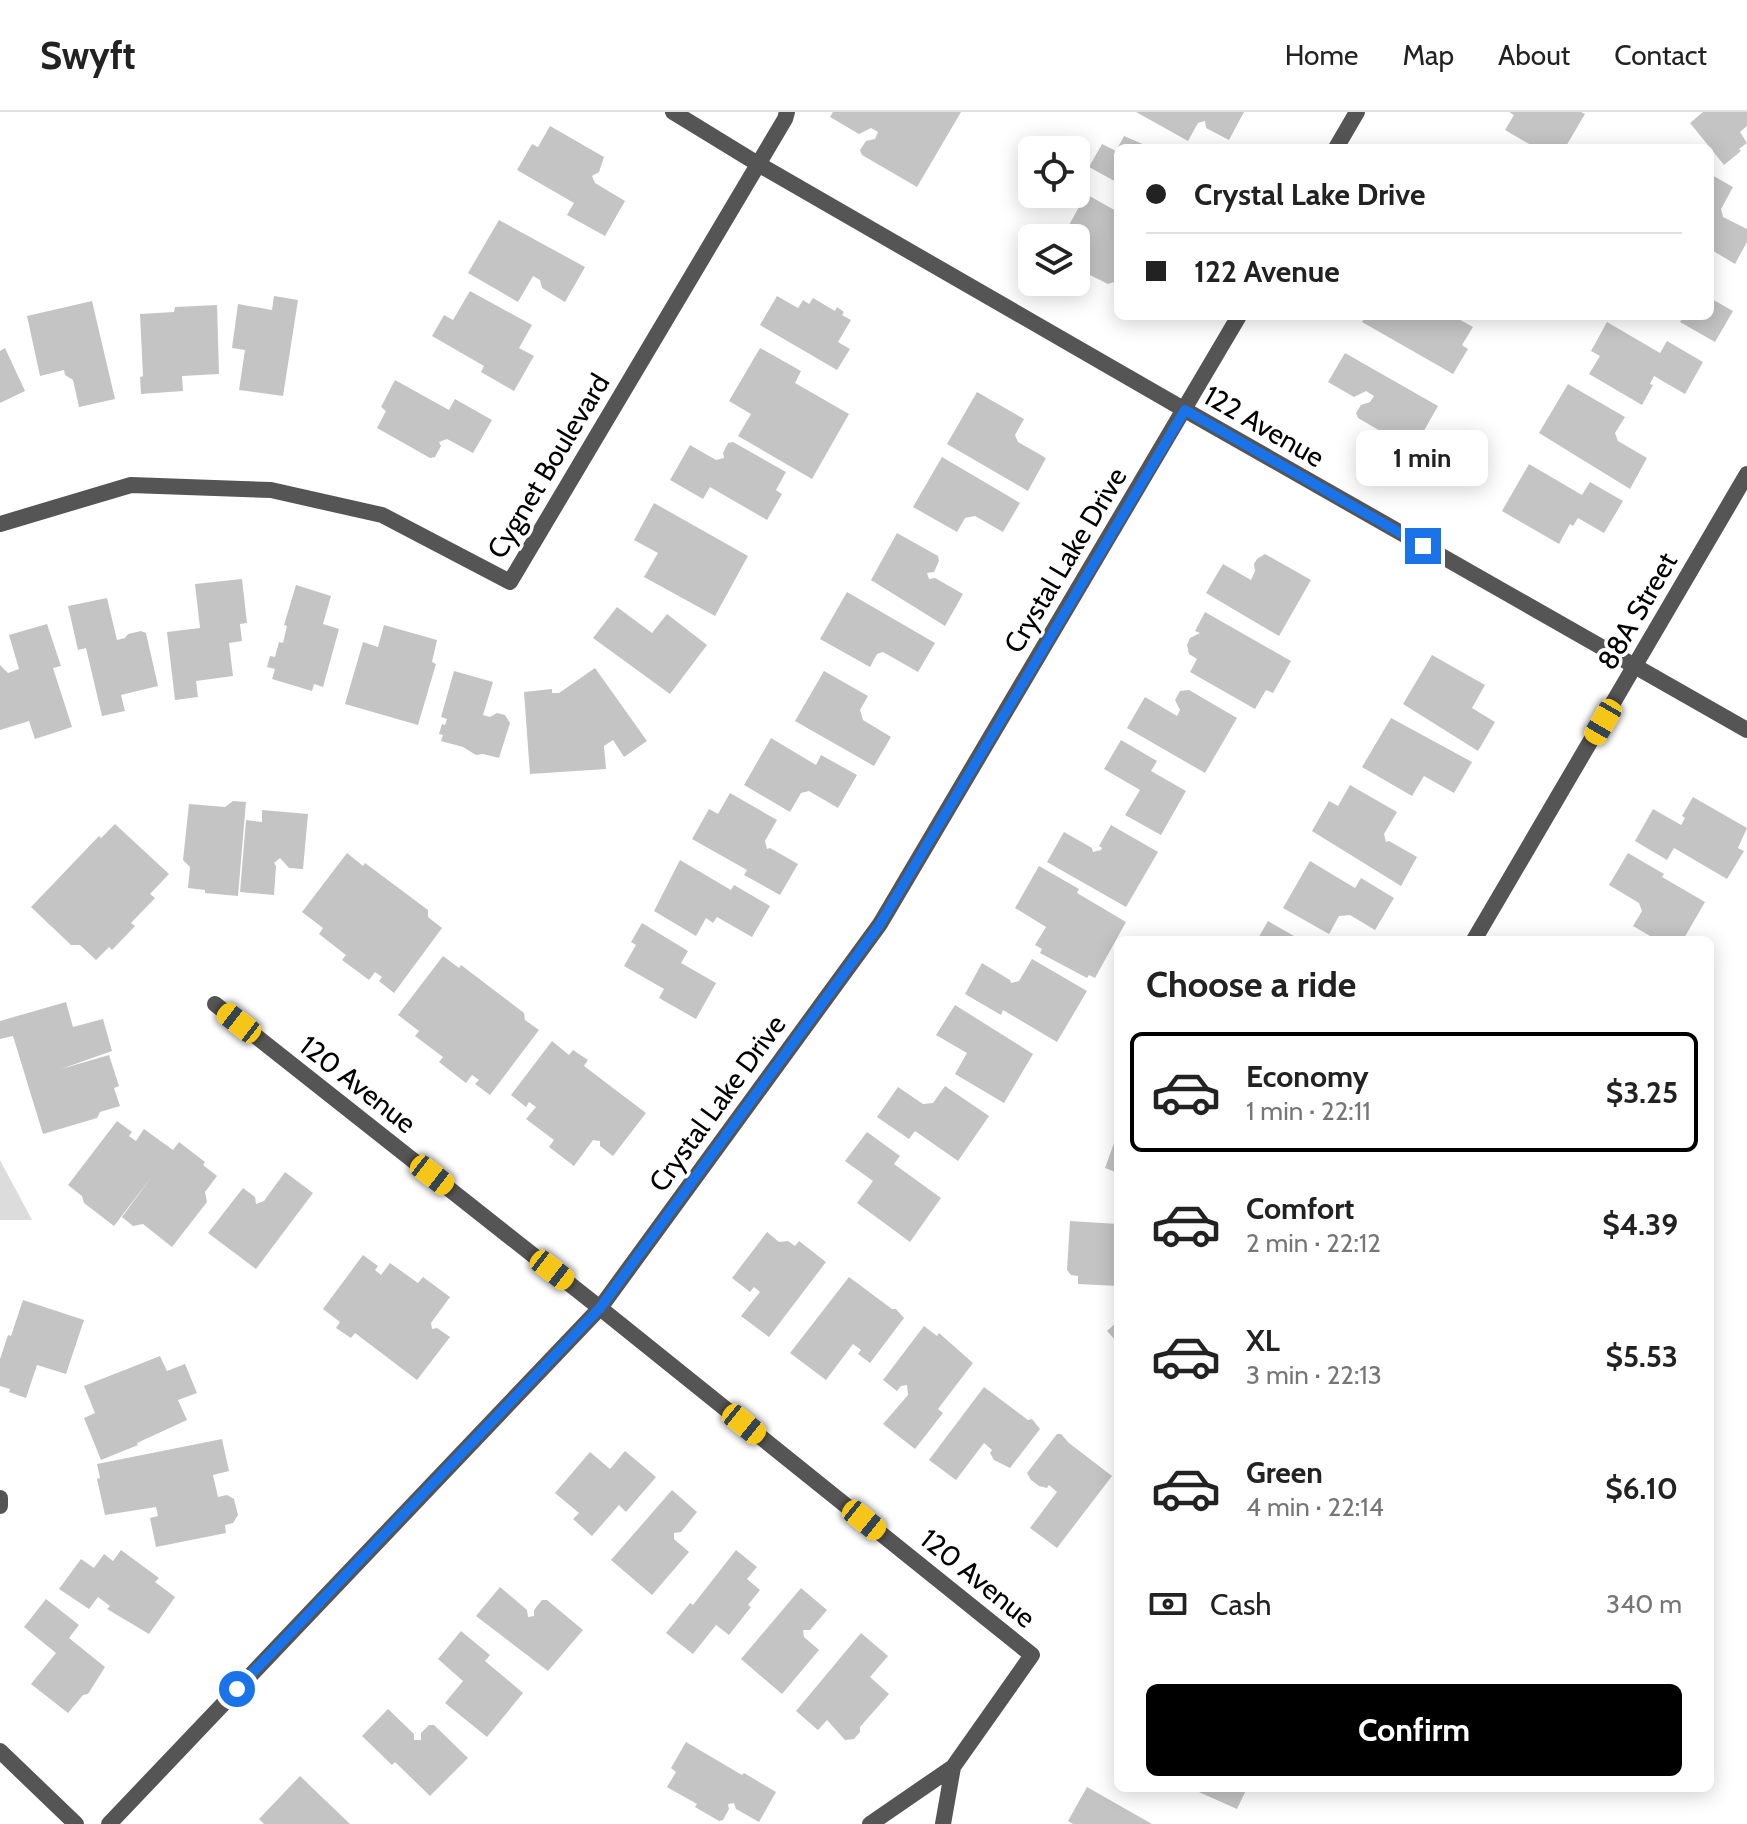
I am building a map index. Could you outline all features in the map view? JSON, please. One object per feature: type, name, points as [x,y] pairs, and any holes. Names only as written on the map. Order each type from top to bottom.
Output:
[{"type":"street","name":"122 Avenue","points":[[673,112],[700,119],[758,164],[1747,730]]},
{"type":"street","points":[[758,164],[787,112]]},
{"type":"street","points":[[1338,144],[1357,112]]},
{"type":"street","name":"Cygnet Boulevard","points":[[0,524],[131,485],[271,490],[382,515],[510,582],[758,164]]},
{"type":"street","name":"Crystal Lake Drive","points":[[109,1824],[600,1308],[880,924],[1237,320]]},
{"type":"street","name":"88A Street","points":[[1476,936],[1747,474]]},
{"type":"street","name":"120 Avenue","points":[[215,1004],[1032,1655],[953,1767]]},
{"type":"street","points":[[0,1498],[0,1506]]},
{"type":"street","points":[[0,1751],[76,1824]]},
{"type":"street","points":[[870,1824],[953,1767]]},
{"type":"street","points":[[943,1824],[953,1767]]},
{"type":"shaded area","points":[[0,1160],[32,1220],[0,1220]]},
{"type":"building","points":[[833,112],[961,112],[917,187],[862,155],[860,150],[866,141],[875,139],[878,132],[871,128],[859,134],[830,117]]},
{"type":"building","points":[[1136,112],[1244,112],[1229,140],[1206,128],[1205,121],[1198,123],[1188,141]]},
{"type":"building","points":[[1509,112],[1585,114],[1567,144],[1529,144],[1505,130],[1514,115]]},
{"type":"building","points":[[1703,112],[1747,112],[1747,126],[1740,132],[1747,143],[1724,165],[1714,153],[1714,144],[1707,144],[1690,123]]},
{"type":"building","points":[[550,126],[604,157],[599,172],[592,176],[595,183],[625,201],[605,236],[567,215],[574,203],[517,170],[532,144],[538,147]]},
{"type":"building","points":[[1124,136],[1143,144],[1120,144]]},
{"type":"building","points":[[1102,144],[1114,150],[1114,181],[1090,168]]},
{"type":"building","points":[[1714,176],[1733,187],[1721,209],[1723,217],[1747,229],[1747,242],[1735,264],[1714,251]]},
{"type":"building","points":[[1090,196],[1114,210],[1114,282],[1108,284],[1090,275],[1090,224],[1070,224],[1078,208],[1090,208]]},
{"type":"building","points":[[499,220],[585,267],[565,302],[542,288],[540,280],[533,276],[518,302],[468,273]]},
{"type":"building","points":[[470,291],[532,325],[519,348],[534,356],[514,391],[481,372],[484,366],[432,336],[444,315],[453,320]]},
{"type":"building","points":[[274,296],[298,300],[283,396],[239,390],[245,350],[232,348],[238,304],[272,310]]},
{"type":"building","points":[[777,296],[798,308],[803,300],[809,304],[813,298],[835,311],[837,307],[844,312],[842,315],[851,320],[838,342],[850,349],[837,370],[760,325]]},
{"type":"building","points":[[1714,300],[1733,311],[1715,342],[1680,322],[1714,320]]},
{"type":"building","points":[[92,301],[115,399],[79,407],[73,380],[65,375],[64,370],[40,376],[27,316]]},
{"type":"building","points":[[217,305],[219,374],[182,376],[183,391],[141,394],[140,314],[174,312],[175,307]]},
{"type":"building","points":[[1460,320],[1473,327],[1462,345],[1468,349],[1453,374],[1362,322]]},
{"type":"building","points":[[1607,322],[1660,353],[1667,341],[1703,362],[1685,394],[1654,376],[1650,384],[1653,385],[1642,405],[1589,374],[1600,356],[1591,351]]},
{"type":"building","points":[[5,348],[25,391],[0,403],[0,351]]},
{"type":"building","points":[[760,348],[801,371],[795,383],[849,414],[812,479],[738,436],[751,414],[729,401]]},
{"type":"building","points":[[1345,353],[1438,406],[1413,450],[1358,418],[1356,413],[1361,405],[1370,402],[1374,396],[1366,391],[1354,397],[1328,382]]},
{"type":"building","points":[[395,380],[449,410],[455,399],[492,420],[473,453],[447,439],[439,442],[441,446],[435,457],[430,458],[377,428],[386,411],[381,407]]},
{"type":"building","points":[[1568,384],[1625,417],[1615,433],[1618,441],[1647,458],[1630,489],[1539,433]]},
{"type":"building","points":[[977,392],[1024,419],[1015,435],[1018,442],[1046,458],[1028,491],[947,444]]},
{"type":"building","points":[[733,442],[786,472],[776,490],[782,494],[767,520],[710,487],[703,499],[670,480],[690,445],[716,460],[724,458],[728,443]]},
{"type":"building","points":[[942,457],[1020,503],[1003,532],[975,516],[965,518],[957,532],[913,507]]},
{"type":"building","points":[[1529,464],[1582,495],[1590,482],[1623,501],[1604,533],[1578,518],[1573,526],[1570,524],[1559,544],[1502,511]]},
{"type":"building","points":[[654,503],[748,556],[715,616],[644,577],[658,553],[634,540]]},
{"type":"building","points":[[897,533],[938,556],[934,572],[927,573],[929,579],[935,578],[963,594],[945,626],[871,580]]},
{"type":"building","points":[[1265,554],[1311,580],[1279,636],[1206,593],[1223,564],[1251,580],[1254,564]]},
{"type":"building","points":[[242,579],[247,623],[240,624],[242,641],[229,643],[233,676],[196,681],[198,697],[175,700],[167,632],[200,628],[195,584]]},
{"type":"building","points":[[296,585],[331,596],[323,624],[339,629],[323,687],[314,684],[312,691],[272,679],[275,669],[267,667],[270,656],[275,657],[279,642],[283,643],[287,626],[284,625]]},
{"type":"building","points":[[847,592],[935,643],[918,672],[883,652],[877,654],[870,667],[820,639]]},
{"type":"building","points":[[107,598],[117,640],[128,634],[146,633],[158,686],[121,695],[125,711],[102,716],[86,648],[78,650],[68,606]]},
{"type":"building","points":[[617,607],[652,633],[667,614],[707,645],[670,694],[593,638]]},
{"type":"building","points":[[1205,612],[1291,661],[1273,693],[1266,690],[1255,709],[1190,672],[1197,659],[1189,654],[1187,645],[1190,638],[1200,633],[1195,631]]},
{"type":"building","points":[[47,624],[61,666],[53,668],[72,727],[35,739],[29,721],[0,730],[0,665],[8,673],[19,669],[9,635]]},
{"type":"building","points":[[384,625],[437,640],[432,662],[436,664],[418,725],[345,704],[363,642],[378,647]]},
{"type":"building","points":[[1432,655],[1485,685],[1472,708],[1495,722],[1478,751],[1403,704]]},
{"type":"building","points":[[595,668],[647,741],[624,757],[613,740],[604,746],[606,769],[530,774],[524,692],[552,689],[552,693],[559,693]]},
{"type":"building","points":[[454,671],[493,682],[483,715],[505,715],[510,723],[499,758],[476,755],[463,747],[441,741],[443,735],[439,734],[447,719],[441,717]]},
{"type":"building","points":[[824,671],[868,696],[860,710],[863,720],[891,737],[874,766],[795,721]]},
{"type":"building","points":[[1189,690],[1237,718],[1205,773],[1127,728],[1145,697],[1177,716],[1180,710],[1175,700],[1180,691]]},
{"type":"building","points":[[1391,718],[1472,762],[1454,793],[1424,776],[1412,796],[1362,767]]},
{"type":"building","points":[[771,738],[816,765],[821,755],[857,775],[838,808],[809,791],[801,793],[790,812],[744,785]]},
{"type":"building","points":[[1121,740],[1157,761],[1151,771],[1186,791],[1161,835],[1125,815],[1140,790],[1104,769]]},
{"type":"building","points":[[1350,785],[1397,812],[1384,834],[1386,842],[1417,857],[1401,886],[1312,831],[1329,801],[1338,806]]},
{"type":"building","points":[[730,793],[777,820],[765,841],[767,849],[798,864],[780,895],[744,875],[747,870],[692,839],[709,809],[718,814]]},
{"type":"building","points":[[1693,797],[1747,828],[1738,848],[1744,851],[1727,879],[1674,848],[1667,860],[1635,841],[1653,809],[1681,825],[1685,818],[1682,816]]},
{"type":"building","points":[[233,801],[246,802],[238,896],[188,888],[190,867],[183,860],[189,804],[225,807]]},
{"type":"building","points":[[262,810],[308,814],[303,869],[289,868],[280,858],[274,863],[274,895],[240,892],[246,820],[262,822]]},
{"type":"building","points":[[115,824],[169,874],[150,894],[155,898],[131,923],[135,926],[112,950],[109,947],[96,960],[80,945],[71,945],[31,907],[99,836],[101,838]]},
{"type":"building","points":[[1111,825],[1158,852],[1126,907],[1047,862],[1064,832],[1092,848],[1093,852],[1101,850],[1099,846]]},
{"type":"building","points":[[347,853],[428,910],[428,917],[442,928],[394,993],[379,981],[382,977],[375,972],[369,980],[342,960],[346,955],[319,934],[323,928],[302,912]]},
{"type":"building","points":[[1628,853],[1705,902],[1685,936],[1650,936],[1633,926],[1642,911],[1639,903],[1609,885]]},
{"type":"building","points":[[680,860],[731,890],[734,885],[770,906],[752,937],[717,917],[713,923],[706,918],[696,936],[654,911]]},
{"type":"building","points":[[1310,861],[1355,888],[1361,878],[1394,898],[1375,930],[1350,915],[1339,916],[1329,934],[1283,908]]},
{"type":"building","points":[[1039,866],[1126,922],[1118,936],[1114,936],[1114,944],[1095,978],[1089,975],[1087,978],[1040,953],[1042,949],[1035,945],[1046,927],[1015,908]]},
{"type":"building","points":[[1268,921],[1294,936],[1259,936]]},
{"type":"building","points":[[642,923],[688,951],[681,963],[716,983],[696,1019],[659,998],[664,989],[624,966],[636,945],[631,942]]},
{"type":"building","points":[[443,956],[459,968],[461,965],[524,1013],[525,1020],[539,1030],[490,1095],[475,1084],[479,1080],[472,1075],[466,1083],[439,1062],[443,1057],[415,1036],[419,1031],[398,1015]]},
{"type":"building","points":[[1032,959],[1087,991],[1057,1042],[1003,1010],[1001,1015],[965,994],[982,963],[1011,983],[1019,981]]},
{"type":"building","points":[[66,1002],[73,1027],[103,1019],[112,1051],[61,1069],[109,1055],[119,1086],[114,1088],[120,1106],[100,1112],[97,1118],[43,1134],[13,1036],[0,1039],[0,1021]]},
{"type":"building","points":[[955,1005],[1033,1054],[1004,1103],[955,1074],[967,1053],[936,1035]]},
{"type":"building","points":[[552,1041],[569,1055],[573,1050],[588,1060],[584,1066],[646,1113],[613,1156],[600,1146],[600,1141],[593,1140],[574,1166],[549,1147],[554,1140],[526,1119],[536,1107],[529,1102],[526,1107],[511,1095]]},
{"type":"building","points":[[945,1086],[989,1116],[958,1161],[915,1131],[909,1139],[877,1117],[898,1087],[923,1104],[933,1103]]},
{"type":"building","points":[[117,1121],[132,1132],[129,1136],[136,1141],[144,1129],[173,1150],[179,1142],[205,1162],[203,1165],[217,1176],[205,1192],[207,1202],[172,1247],[143,1224],[133,1226],[122,1217],[153,1175],[114,1226],[84,1203],[82,1196],[68,1185]]},
{"type":"building","points":[[867,1132],[900,1156],[894,1164],[941,1198],[910,1242],[857,1203],[873,1181],[845,1161]]},
{"type":"building","points":[[1114,1143],[1114,1171],[1105,1168]]},
{"type":"building","points":[[285,1172],[313,1193],[256,1269],[208,1233],[243,1188],[255,1197],[256,1204],[264,1201]]},
{"type":"building","points":[[1070,1221],[1114,1224],[1114,1286],[1078,1284],[1078,1276],[1071,1275],[1067,1270]]},
{"type":"building","points":[[767,1232],[779,1242],[788,1241],[795,1246],[799,1241],[826,1262],[769,1337],[741,1316],[760,1292],[754,1287],[750,1292],[732,1278]]},
{"type":"building","points":[[363,1255],[378,1266],[375,1270],[381,1275],[390,1263],[418,1283],[423,1277],[450,1297],[431,1323],[432,1329],[437,1328],[450,1337],[417,1380],[355,1333],[351,1338],[336,1328],[340,1322],[323,1309]]},
{"type":"building","points":[[849,1277],[896,1309],[904,1318],[870,1363],[858,1354],[861,1350],[853,1344],[826,1380],[790,1353]]},
{"type":"building","points":[[23,1300],[84,1320],[66,1374],[37,1365],[26,1398],[0,1386],[0,1359]]},
{"type":"building","points":[[1114,1325],[1114,1339],[1107,1331]]},
{"type":"building","points":[[924,1326],[937,1336],[939,1333],[973,1363],[938,1409],[943,1413],[915,1449],[883,1424],[908,1395],[907,1385],[897,1391],[883,1380]]},
{"type":"building","points":[[160,1356],[167,1371],[185,1364],[197,1393],[178,1400],[187,1420],[101,1460],[84,1418],[95,1413],[84,1386]]},
{"type":"building","points":[[984,1387],[1028,1420],[1032,1419],[1040,1429],[1010,1468],[994,1460],[990,1453],[992,1450],[984,1443],[956,1480],[929,1460]]},
{"type":"building","points":[[1057,1434],[1061,1434],[1112,1476],[1057,1548],[1030,1528],[1057,1492],[1049,1485],[1047,1488],[1039,1486],[1027,1473]]},
{"type":"building","points":[[222,1439],[229,1471],[213,1475],[218,1497],[227,1495],[234,1499],[238,1515],[233,1523],[225,1525],[226,1533],[156,1547],[150,1518],[158,1516],[156,1507],[105,1515],[97,1464]]},
{"type":"building","points":[[625,1451],[656,1477],[626,1512],[619,1505],[592,1536],[573,1519],[579,1513],[555,1493],[590,1452],[610,1469]]},
{"type":"building","points":[[672,1490],[697,1512],[681,1532],[674,1533],[674,1539],[689,1552],[652,1595],[611,1560]]},
{"type":"building","points":[[121,1550],[159,1578],[155,1582],[175,1597],[149,1634],[107,1609],[110,1606],[98,1597],[89,1609],[59,1589],[81,1559],[94,1568],[104,1554],[113,1561]]},
{"type":"building","points":[[736,1550],[757,1567],[747,1579],[760,1590],[729,1635],[716,1625],[693,1654],[666,1633],[690,1603],[693,1605]]},
{"type":"building","points":[[500,1587],[527,1610],[528,1617],[534,1616],[534,1610],[542,1600],[547,1600],[583,1630],[548,1671],[476,1616]]},
{"type":"building","points":[[801,1588],[827,1610],[810,1630],[803,1630],[804,1637],[819,1650],[782,1694],[741,1659]]},
{"type":"building","points":[[46,1599],[79,1625],[69,1638],[105,1667],[88,1694],[83,1695],[68,1713],[31,1684],[56,1653],[24,1627]]},
{"type":"building","points":[[461,1631],[490,1655],[485,1661],[523,1693],[487,1737],[445,1703],[463,1681],[438,1659]]},
{"type":"building","points":[[861,1633],[888,1656],[870,1677],[889,1694],[860,1727],[854,1739],[845,1740],[827,1720],[818,1730],[796,1711]]},
{"type":"building","points":[[388,1709],[414,1734],[414,1740],[421,1740],[421,1733],[429,1725],[434,1725],[468,1758],[430,1796],[362,1736]]},
{"type":"building","points":[[686,1742],[776,1792],[759,1822],[736,1809],[734,1803],[728,1804],[729,1809],[723,1820],[719,1821],[667,1787],[676,1772],[671,1768]]},
{"type":"building","points":[[300,1776],[350,1824],[264,1824],[259,1819]]},
{"type":"building","points":[[1087,1787],[1152,1824],[1073,1824],[1068,1821]]},
{"type":"building","points":[[1199,1792],[1245,1792],[1237,1809]]},
{"type":"route","points":[[237,1689],[600,1308],[880,924],[1185,410],[1423,546]]}]
